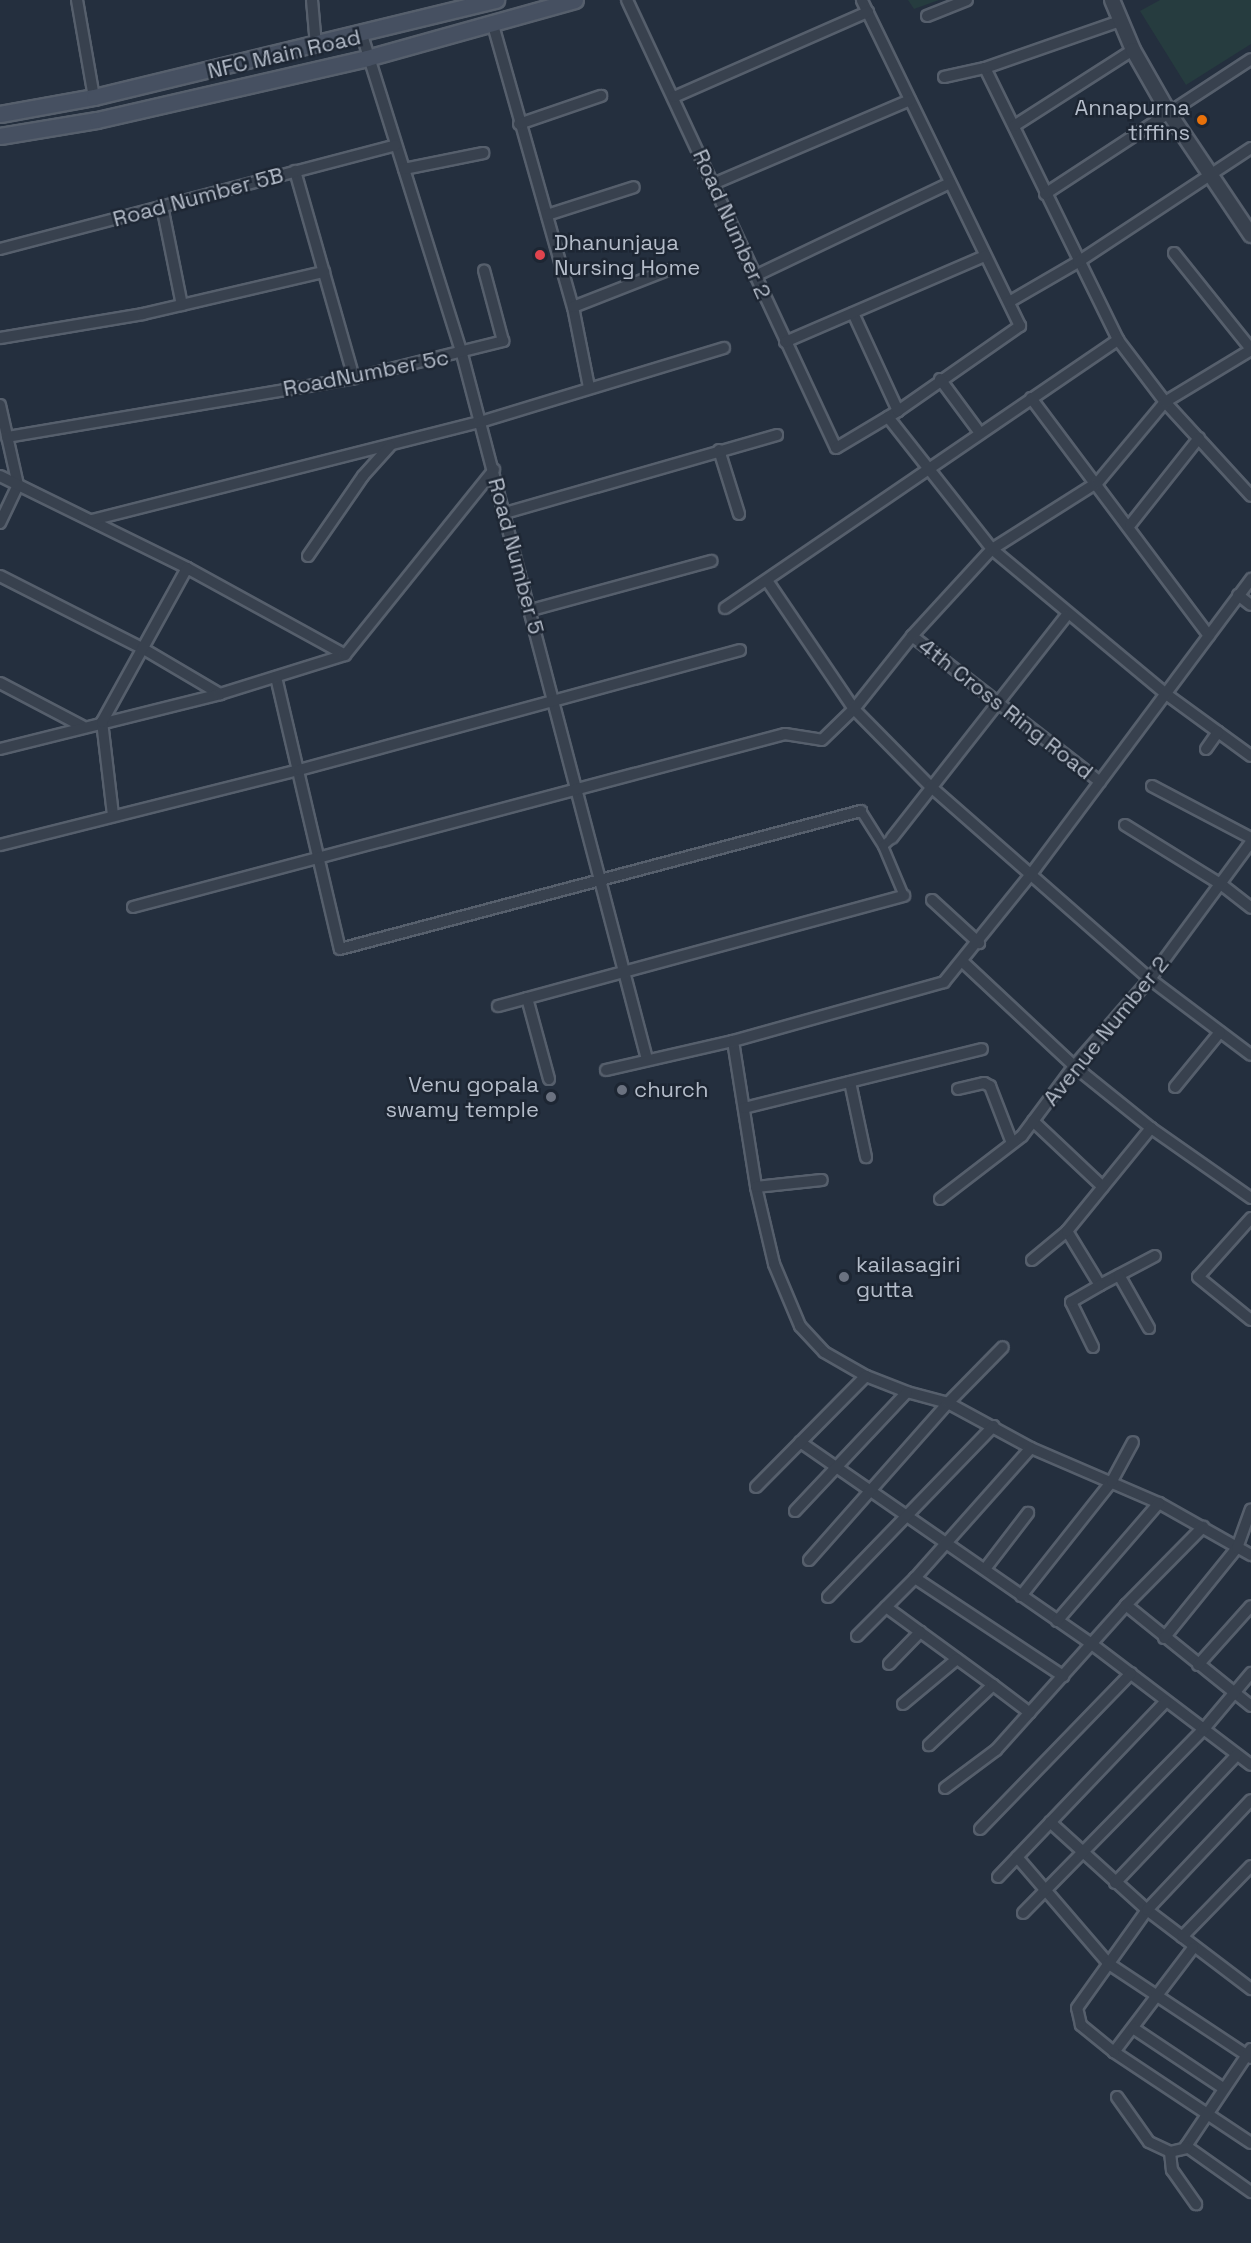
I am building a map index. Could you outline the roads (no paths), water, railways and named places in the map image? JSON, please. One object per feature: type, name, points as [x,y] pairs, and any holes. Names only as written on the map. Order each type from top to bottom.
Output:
[{"type":"main road","name":"NFC Main Road","points":[[0,114],[94,97],[316,46],[495,0]]},
{"type":"main road","name":"NFC Main Road","points":[[0,136],[97,120],[367,58],[493,25],[575,0]]},
{"type":"street","points":[[77,0],[94,97]]},
{"type":"street","points":[[312,0],[316,46]]},
{"type":"street","name":"Road Number 2","points":[[627,0],[836,448],[888,417]]},
{"type":"street","points":[[862,0],[1020,326],[888,417],[992,549],[1067,615],[1166,694],[1251,756]]},
{"type":"street","points":[[927,16],[967,0]]},
{"type":"street","points":[[1117,1],[1120,21],[1133,50],[1169,113],[1251,234]]},
{"type":"street","points":[[674,98],[868,12]]},
{"type":"street","points":[[944,77],[985,68],[1120,21]]},
{"type":"street","points":[[493,25],[519,124],[573,307],[589,387]]},
{"type":"street","name":"Road Number 5","points":[[362,35],[367,58],[462,354],[626,970],[647,1059]]},
{"type":"street","points":[[1014,126],[1133,50]]},
{"type":"street","points":[[1046,194],[1251,59]]},
{"type":"street","points":[[985,68],[1118,340],[1165,402],[1251,496]]},
{"type":"street","points":[[519,124],[601,96]]},
{"type":"street","points":[[713,184],[910,99]]},
{"type":"street","name":"Road Number 5B","points":[[0,249],[396,145]]},
{"type":"street","points":[[1009,302],[1078,262],[1251,148]]},
{"type":"street","points":[[404,169],[483,153]]},
{"type":"street","points":[[296,171],[354,378]]},
{"type":"street","points":[[755,276],[950,183]]},
{"type":"street","points":[[547,215],[634,187]]},
{"type":"street","points":[[162,206],[182,305]]},
{"type":"street","points":[[133,907],[785,734],[818,742],[854,709],[912,636],[992,549],[1098,482],[1165,402],[1251,350],[1174,253]]},
{"type":"street","points":[[786,342],[985,256]]},
{"type":"street","name":"RoadNumber 5c","points":[[7,437],[155,409],[354,378],[462,354],[502,341],[484,270]]},
{"type":"street","points":[[573,307],[668,270]]},
{"type":"street","points":[[0,338],[182,305],[324,272]]},
{"type":"street","points":[[853,313],[898,411]]},
{"type":"street","points":[[725,608],[768,582],[927,469],[1118,340]]},
{"type":"street","points":[[92,520],[480,422],[589,387],[724,348]]},
{"type":"street","points":[[940,379],[980,433]]},
{"type":"street","points":[[1031,398],[1098,482],[1209,636]]},
{"type":"street","points":[[0,405],[18,485],[0,523]]},
{"type":"street","points":[[505,513],[777,435]]},
{"type":"street","points":[[1130,525],[1200,438]]},
{"type":"street","points":[[308,556],[363,476],[390,446]]},
{"type":"street","points":[[719,450],[739,514]]},
{"type":"street","points":[[0,749],[82,726],[220,694],[345,655],[494,470]]},
{"type":"street","points":[[0,476],[187,568],[345,655]]},
{"type":"street","points":[[531,610],[711,561]]},
{"type":"street","points":[[113,815],[102,722],[187,568]]},
{"type":"street","points":[[0,576],[142,648],[220,694]]},
{"type":"street","points":[[606,1070],[733,1041],[944,982],[964,963],[1251,579]]},
{"type":"street","points":[[768,582],[854,709],[930,786],[1032,873],[1150,979],[1251,1055]]},
{"type":"street","points":[[1238,595],[1251,605]]},
{"type":"street","points":[[888,842],[1067,615]]},
{"type":"street","name":"4th Cross Ring Road","points":[[912,636],[1100,782]]},
{"type":"street","points":[[0,845],[299,770],[554,698],[740,650]]},
{"type":"street","points":[[276,677],[321,858],[340,949],[861,811],[888,842],[904,896],[498,1006]]},
{"type":"street","points":[[0,683],[82,726]]},
{"type":"street","points":[[1206,749],[1218,732]]},
{"type":"street","points":[[1152,786],[1251,840]]},
{"type":"street","points":[[1125,825],[1222,885],[1251,908]]},
{"type":"street","name":"Avenue Number 2","points":[[940,1199],[1012,1143],[1033,1121],[1074,1066],[1150,979],[1222,885],[1251,840]]},
{"type":"street","points":[[932,900],[979,942]]},
{"type":"street","points":[[964,963],[1074,1066],[1151,1128],[1251,1198]]},
{"type":"street","points":[[527,998],[549,1079]]},
{"type":"street","points":[[1175,1088],[1220,1032]]},
{"type":"street","points":[[733,1041],[756,1187],[780,1284],[800,1326],[824,1352],[866,1376],[907,1392],[948,1402],[1030,1448],[1112,1481],[1159,1503],[1251,1555]]},
{"type":"street","points":[[744,1108],[982,1049]]},
{"type":"street","points":[[850,1082],[866,1157]]},
{"type":"street","points":[[958,1089],[984,1083],[990,1086],[1012,1143]]},
{"type":"street","points":[[1033,1121],[1103,1187]]},
{"type":"street","points":[[1032,1260],[1067,1231],[1151,1128]]},
{"type":"street","points":[[756,1187],[822,1180]]},
{"type":"street","points":[[1251,1218],[1198,1277],[1251,1320]]},
{"type":"street","points":[[1067,1231],[1100,1285]]},
{"type":"street","points":[[1093,1347],[1071,1302],[1155,1256]]},
{"type":"street","points":[[1119,1275],[1149,1328]]},
{"type":"street","points":[[809,1560],[948,1402],[1003,1347]]},
{"type":"street","points":[[756,1487],[866,1376]]},
{"type":"street","points":[[795,1511],[907,1392]]},
{"type":"street","points":[[828,1597],[908,1518],[994,1426]]},
{"type":"street","points":[[800,1442],[869,1493],[985,1569],[1057,1622],[1093,1645],[1251,1765]]},
{"type":"street","points":[[1021,1596],[1112,1481],[1133,1442]]},
{"type":"street","points":[[857,1636],[915,1578],[1030,1448]]},
{"type":"street","points":[[1057,1622],[1159,1503]]},
{"type":"street","points":[[1164,1638],[1238,1548],[1251,1509]]},
{"type":"street","points":[[985,1569],[1028,1514]]},
{"type":"street","points":[[945,1788],[976,1768],[1093,1645],[1126,1605],[1203,1527]]},
{"type":"street","points":[[915,1578],[1063,1676]]},
{"type":"street","points":[[1126,1605],[1233,1694],[1251,1706]]},
{"type":"street","points":[[1198,1665],[1251,1606]]},
{"type":"street","points":[[886,1607],[1030,1713]]},
{"type":"street","points":[[889,1664],[920,1632]]},
{"type":"street","points":[[903,1704],[957,1659]]},
{"type":"street","points":[[980,1829],[1131,1673]]},
{"type":"street","points":[[1023,1913],[1084,1854],[1203,1730],[1251,1673]]},
{"type":"street","points":[[929,1745],[993,1685]]},
{"type":"street","points":[[998,1877],[1166,1701]]},
{"type":"street","points":[[1115,1883],[1237,1755]]},
{"type":"street","points":[[1251,1800],[1147,1910],[1076,2014],[1081,2025],[1114,2052],[1204,2114],[1251,2143]]},
{"type":"street","points":[[1050,1822],[1147,1910],[1193,1948],[1251,1989]]},
{"type":"street","points":[[1017,1857],[1044,1892],[1109,1964],[1250,2054],[1187,2139],[1187,2148]]},
{"type":"street","points":[[1182,1937],[1251,1866]]},
{"type":"street","points":[[1114,2052],[1193,1948]]},
{"type":"street","points":[[1133,2028],[1223,2088]]},
{"type":"street","points":[[1117,2097],[1149,2142],[1170,2152],[1187,2148],[1251,2192]]},
{"type":"street","points":[[1170,2152],[1172,2170],[1196,2204]]},
{"type":"place","name":"Annapurna tiffins","points":[[1202,120]]},
{"type":"place","name":"Dhanunjaya Nursing Home","points":[[540,255]]},
{"type":"place","name":"church","points":[[622,1090]]},
{"type":"place","name":"Venu gopala swamy temple","points":[[551,1097]]},
{"type":"place","name":"kailasagiri gutta","points":[[844,1277]]}]
